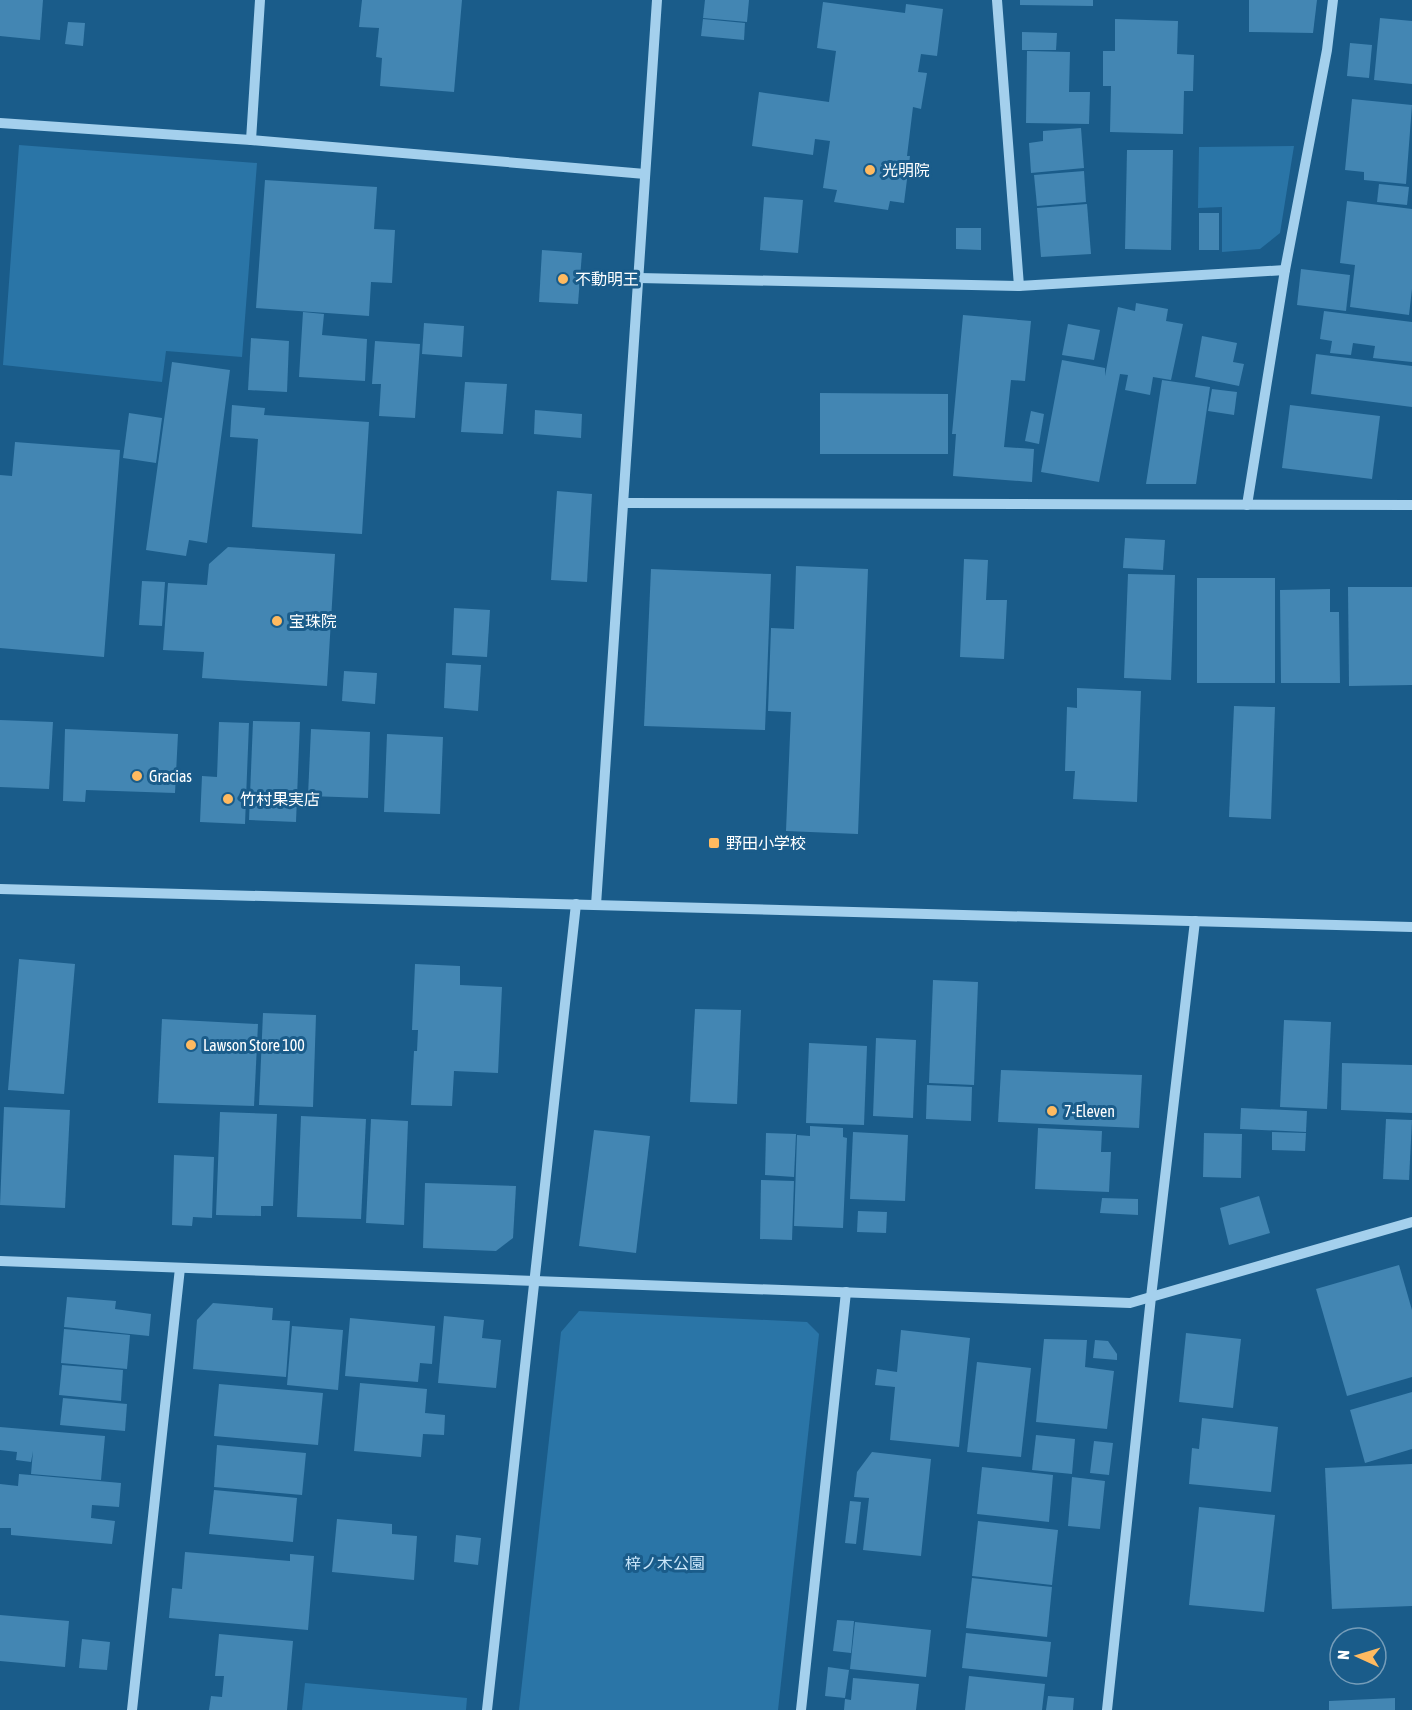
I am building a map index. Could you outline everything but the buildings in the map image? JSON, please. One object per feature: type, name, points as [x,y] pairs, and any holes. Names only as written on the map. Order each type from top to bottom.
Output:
[{"type":"street","points":[[251,140],[260,0]]},
{"type":"street","points":[[596,905],[657,0]]},
{"type":"street","points":[[997,0],[1019,286]]},
{"type":"street","points":[[1246,505],[1285,270],[1327,50],[1333,0]]},
{"type":"street","points":[[0,123],[251,140],[645,174]]},
{"type":"street","points":[[639,278],[1019,286],[1285,270]]},
{"type":"street","points":[[624,502],[1412,505]]},
{"type":"street","points":[[0,889],[1412,927]]},
{"type":"street","points":[[487,1710],[576,904]]},
{"type":"street","points":[[1107,1710],[1151,1297],[1195,921]]},
{"type":"street","points":[[0,1261],[1130,1303],[1412,1222]]},
{"type":"street","points":[[132,1710],[180,1268]]},
{"type":"street","points":[[801,1710],[846,1293]]},
{"type":"green space","points":[[19,145],[257,163],[242,357],[166,351],[162,382],[3,365]]},
{"type":"green space","points":[[1294,146],[1280,233],[1260,249],[1222,252],[1222,207],[1198,208],[1199,147]]},
{"type":"green space","name":"梓ノ木公園","points":[[579,1311],[807,1322],[819,1334],[778,1710],[519,1710],[561,1332]]},
{"type":"green space","points":[[305,1683],[467,1698],[466,1710],[302,1710]]},
{"type":"place","name":"光明院","points":[[870,170]]},
{"type":"place","name":"不動明王","points":[[563,279]]},
{"type":"place","name":"宝珠院","points":[[277,621]]},
{"type":"place","name":"Gracias","points":[[137,776]]},
{"type":"place","name":"竹村果実店","points":[[228,799]]},
{"type":"place","name":"野田小学校","points":[[714,843]]},
{"type":"place","name":"Lawson Store 100","points":[[191,1045]]},
{"type":"place","name":"7-Eleven","points":[[1052,1111]]}]
